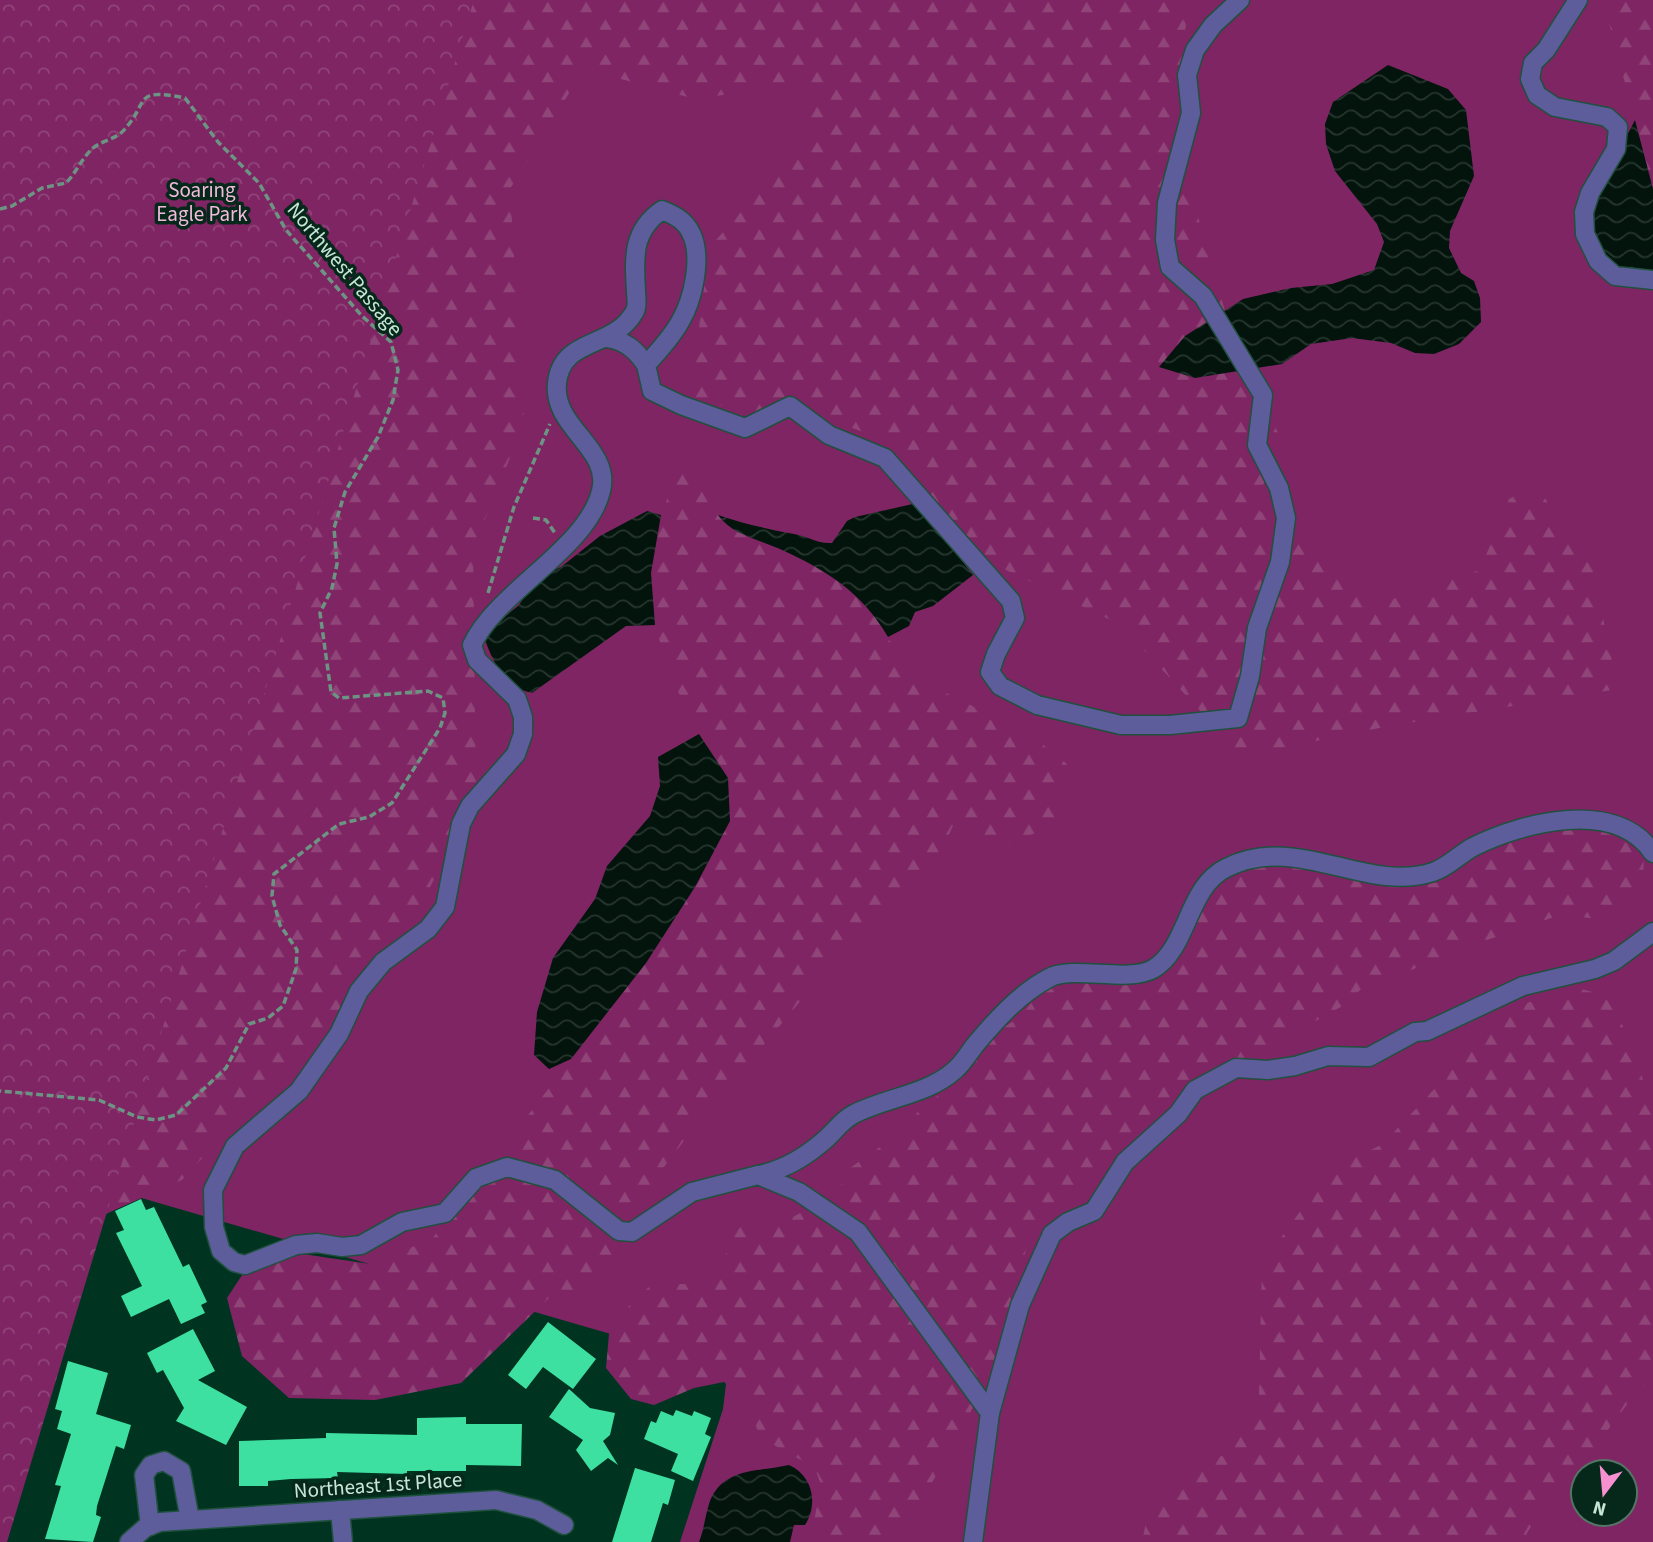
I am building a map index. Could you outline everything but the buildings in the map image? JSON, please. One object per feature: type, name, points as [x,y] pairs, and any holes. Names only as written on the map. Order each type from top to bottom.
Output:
[{"type":"street","points":[[606,338],[619,340],[630,347],[646,365],[652,391],[681,405],[745,428],[790,406],[829,435],[885,458],[1011,601],[1015,618],[996,654],[990,672],[1000,686],[1037,705],[1121,725],[1170,725],[1238,719],[1250,676],[1256,628],[1280,562],[1286,518],[1279,488],[1257,445],[1263,395],[1203,296],[1170,268],[1165,240],[1167,203],[1191,113],[1187,75],[1195,50],[1213,25],[1240,0]]},
{"type":"street","points":[[1578,0],[1546,50],[1533,63],[1530,79],[1536,95],[1555,107],[1607,117],[1618,127],[1616,149],[1590,193],[1584,212],[1585,234],[1598,261],[1615,276],[1653,280]]},
{"type":"street","points":[[646,365],[681,321],[691,291],[697,253],[691,232],[679,218],[662,210],[646,221],[638,238],[637,308],[623,329],[576,349],[565,361],[557,382],[559,411],[601,468],[601,492],[587,519],[567,543],[482,624],[472,645],[477,660],[517,699],[523,717],[523,734],[516,754],[470,806],[461,824],[445,907],[428,929],[383,962],[359,991],[339,1034],[299,1091],[236,1146],[213,1190],[214,1227],[220,1251],[234,1262],[245,1265],[296,1245],[361,1245],[402,1222],[445,1213],[476,1178],[508,1167],[555,1180],[619,1231],[632,1232],[692,1192],[776,1172],[797,1161],[827,1138],[839,1123],[855,1114],[937,1083],[956,1069],[993,1023],[1018,1000],[1052,976],[1120,974],[1153,969],[1171,951],[1210,880],[1225,868],[1259,856],[1289,855],[1392,876],[1433,872],[1498,836],[1534,825],[1588,819],[1604,819],[1630,831],[1653,853]]},
{"type":"street","points":[[973,1542],[990,1413],[1020,1305],[1052,1234],[1068,1222],[1094,1210],[1125,1162],[1159,1132],[1195,1090],[1236,1068],[1268,1070],[1295,1066],[1328,1056],[1369,1057],[1415,1032],[1427,1031],[1499,996],[1595,969],[1614,961],[1653,932]]},
{"type":"street","points":[[758,1175],[799,1192],[858,1232],[990,1413]]},
{"type":"street","points":[[129,1542],[150,1526],[144,1475],[151,1465],[164,1461],[181,1471],[190,1520]]},
{"type":"street","name":"Northeast 1st Place","points":[[150,1526],[190,1520],[496,1500],[537,1510],[564,1525]]},
{"type":"street","points":[[341,1510],[343,1542]]},
{"type":"path","name":"Northwest Passage","points":[[0,209],[12,206],[42,188],[66,183],[94,146],[108,142],[123,131],[143,99],[158,93],[186,98],[218,142],[258,183],[286,230],[362,316],[391,342],[398,370],[393,400],[378,437],[345,492],[334,528],[337,564],[332,588],[320,613],[331,692],[339,698],[428,691],[443,698],[445,713],[440,728],[392,803],[369,817],[339,824],[274,874],[272,896],[281,925],[297,950],[296,969],[283,1006],[268,1018],[249,1024],[226,1068],[176,1115],[156,1120],[137,1117],[99,1100],[0,1091]]},
{"type":"path","points":[[482,624],[514,507],[542,436],[559,411]]},
{"type":"path","points":[[533,518],[546,520],[567,543]]},
{"type":"green space","points":[[0,0],[1189,0],[1173,129],[1231,332],[1279,435],[1256,508],[1381,603],[1480,570],[1509,499],[1536,485],[1593,570],[1618,689],[1389,726],[1242,756],[1121,625],[964,550],[895,444],[829,419],[786,417],[690,400],[709,248],[804,141],[812,82],[695,99],[584,69],[510,189],[524,423],[473,549],[476,800],[384,974],[249,1107],[182,1180],[99,1217],[0,1542]]},
{"type":"green space","name":"Soaring Eagle Park","points":[[0,0],[474,0],[7,1542],[0,1542]]},
{"type":"green space","points":[[474,0],[1653,0],[1653,1542],[680,1542],[723,1409],[728,1368],[114,1190]]},
{"type":"green space","points":[[1603,0],[1653,0],[1653,189]]},
{"type":"green space","points":[[679,465],[703,480],[709,501],[726,527],[780,549],[840,579],[877,618],[905,668],[946,693],[1031,735],[1067,764],[1058,825],[984,852],[960,810],[934,868],[905,885],[812,987],[683,1142],[625,1218],[606,1271],[579,1290],[550,1297],[461,1383],[375,1400],[289,1398],[242,1356],[227,1298],[246,1269],[303,1254],[370,1264],[432,1239],[646,963],[695,887],[728,778],[685,707],[674,682],[664,656],[652,602],[654,546]]},
{"type":"green space","points":[[1561,830],[1601,830],[1644,852],[1643,885],[1628,912],[1590,918],[1560,915],[1490,939],[1360,990],[1346,1004],[1249,1058],[1213,1068],[1165,1102],[1142,1137],[1103,1171],[1072,1188],[1049,1222],[1028,1241],[1001,1351],[953,1447],[912,1516],[880,1542],[810,1542],[821,1485],[815,1468],[760,1437],[747,1402],[724,1382],[694,1388],[654,1405],[631,1399],[606,1368],[609,1334],[624,1311],[653,1283],[709,1285],[722,1271],[731,1231],[746,1225],[771,1228],[836,1195],[850,1168],[903,1131],[921,1108],[961,1079],[978,1053],[997,1032],[1021,1016],[1040,991],[1089,982],[1143,983],[1178,955],[1216,878],[1259,862],[1355,875],[1401,888],[1440,882],[1469,857],[1509,837]]},
{"type":"green space","points":[[1575,987],[1612,998],[1653,1106],[1653,1382],[1640,1387],[1598,1443],[1597,1458],[1569,1458],[1569,1488],[1554,1498],[1540,1514],[1522,1542],[1142,1542],[1150,1503],[1180,1471],[1227,1454],[1259,1396],[1262,1264],[1330,1170],[1383,1144],[1509,1009]]},
{"type":"water","points":[[1388,65],[1448,89],[1466,110],[1474,176],[1450,231],[1449,248],[1461,273],[1474,281],[1480,298],[1481,322],[1459,344],[1434,354],[1415,353],[1391,343],[1352,338],[1311,344],[1282,364],[1195,378],[1159,367],[1185,336],[1243,299],[1291,288],[1332,284],[1374,270],[1384,242],[1377,224],[1335,171],[1326,144],[1325,124],[1333,102]]},
{"type":"water","points":[[1635,120],[1653,189],[1653,276],[1621,275],[1598,253],[1589,208]]},
{"type":"water","points":[[917,503],[973,575],[933,606],[915,612],[909,626],[888,637],[867,607],[842,584],[797,557],[738,532],[718,515],[832,543],[847,521],[855,517]]},
{"type":"water","points":[[647,511],[661,515],[651,573],[655,625],[626,626],[532,693],[515,686],[497,666],[485,640],[498,622],[518,606],[540,576],[561,567],[600,536]]},
{"type":"water","points":[[699,734],[728,778],[730,821],[695,887],[646,963],[571,1059],[549,1069],[534,1055],[537,1012],[553,958],[595,899],[607,866],[650,816],[660,786],[658,757]]},
{"type":"water","points":[[789,1465],[808,1483],[812,1499],[812,1508],[805,1525],[794,1525],[790,1542],[699,1542],[709,1504],[722,1483],[742,1473]]}]
